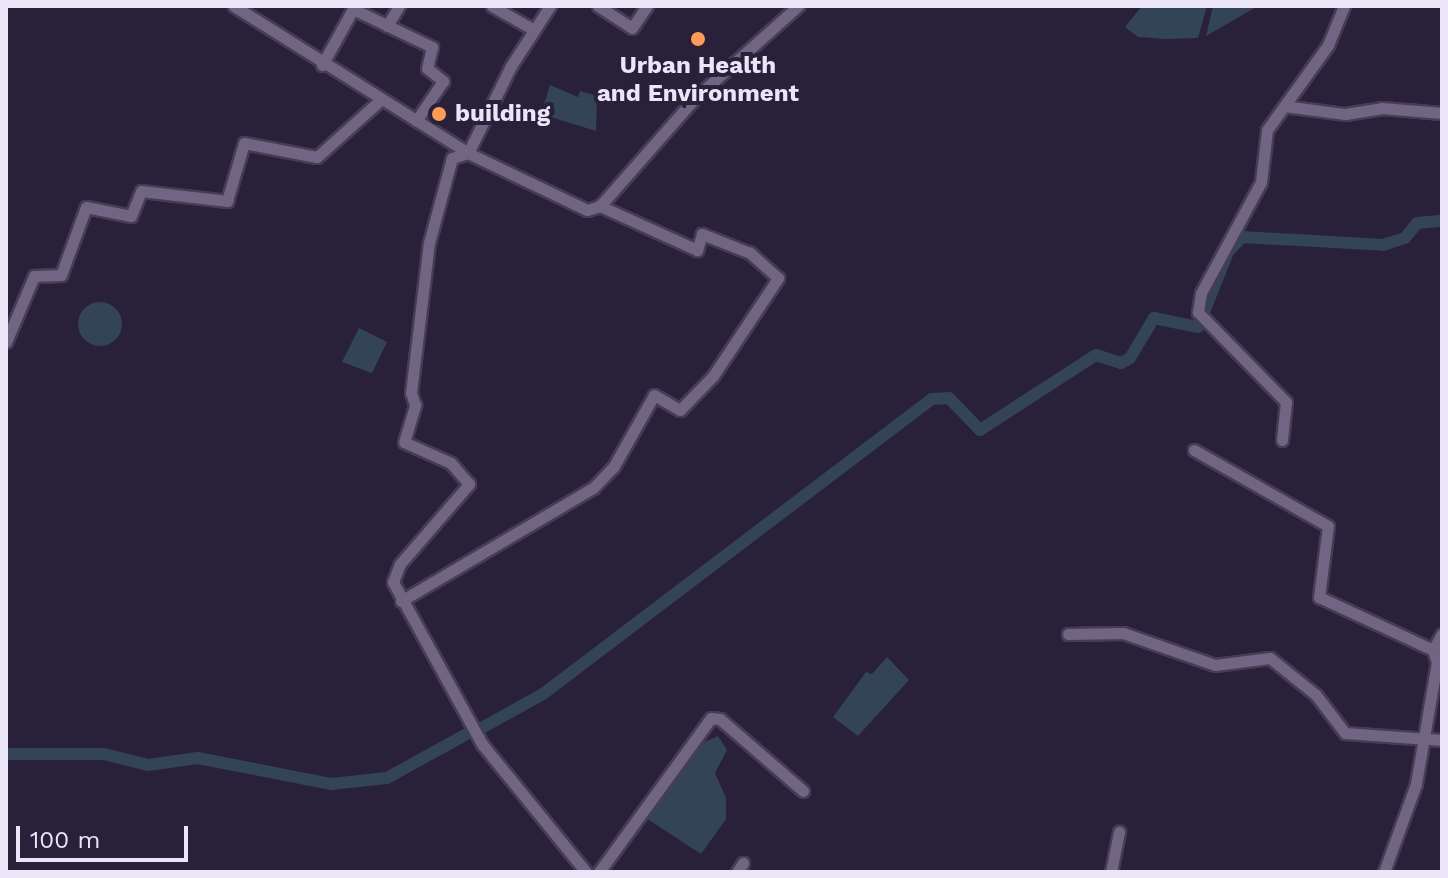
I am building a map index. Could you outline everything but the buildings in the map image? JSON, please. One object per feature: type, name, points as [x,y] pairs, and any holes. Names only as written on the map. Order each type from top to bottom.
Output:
[{"type":"street","points":[[234,6],[378,102],[468,153],[587,210],[600,206],[694,99],[798,6]]},
{"type":"street","points":[[387,26],[399,6]]},
{"type":"street","points":[[492,6],[534,30]]},
{"type":"street","points":[[550,6],[468,153],[452,158],[429,243],[411,393],[415,405],[404,442],[451,463],[469,484],[400,564],[393,582],[482,744],[586,872]]},
{"type":"street","points":[[598,6],[632,28],[647,6]]},
{"type":"street","points":[[1282,440],[1286,402],[1198,312],[1207,281],[1246,218],[1261,182],[1267,130],[1328,45],[1344,6]]},
{"type":"street","points":[[322,65],[351,9],[435,49],[427,68],[443,81],[416,121]]},
{"type":"street","points":[[6,342],[34,276],[61,275],[83,211],[105,207],[131,216],[141,191],[227,201],[244,143],[317,157],[378,102]]},
{"type":"street","points":[[1284,106],[1345,114],[1382,108],[1442,113]]},
{"type":"street","points":[[401,601],[413,599],[500,537],[562,511],[593,488],[614,466],[654,395],[680,410],[713,376],[778,278],[750,253],[702,234],[697,250],[600,206]]},
{"type":"street","points":[[1194,450],[1328,526],[1319,597],[1433,650],[1437,662],[1410,807],[1384,872]]},
{"type":"street","points":[[1068,634],[1123,633],[1215,665],[1270,658],[1316,695],[1345,733],[1442,740]]},
{"type":"street","points":[[1433,650],[1442,634]]},
{"type":"street","points":[[599,872],[711,718],[720,719],[803,791]]},
{"type":"street","points":[[1111,872],[1119,832]]},
{"type":"water","points":[[1142,6],[1207,6],[1198,38],[1166,39],[1138,37],[1125,27]]},
{"type":"water","points":[[1213,6],[1258,6],[1206,36]]},
{"type":"water","points":[[550,85],[578,97],[580,91],[597,96],[596,131],[541,114]]},
{"type":"water","points":[[100,302],[116,308],[122,324],[116,340],[100,346],[84,340],[78,324],[84,308]]},
{"type":"water","points":[[359,328],[387,342],[372,373],[342,362]]},
{"type":"water","points":[[887,657],[909,680],[858,736],[833,717],[866,672],[872,674]]},
{"type":"water","points":[[718,736],[727,750],[715,773],[726,798],[726,819],[701,854],[646,818],[700,744]]},
{"type":"waterway","points":[[478,730],[543,694],[932,399],[949,398],[980,430],[1096,355],[1121,363],[1130,358],[1154,318],[1198,327],[1228,252],[1242,237],[1383,245],[1405,238],[1417,223],[1442,221]]},
{"type":"waterway","points":[[6,754],[104,754],[148,765],[198,758],[331,784],[387,778],[465,735]]},
{"type":"place","name":"Urban Health and Environment","points":[[698,39]]},
{"type":"place","name":"building","points":[[439,114]]}]
